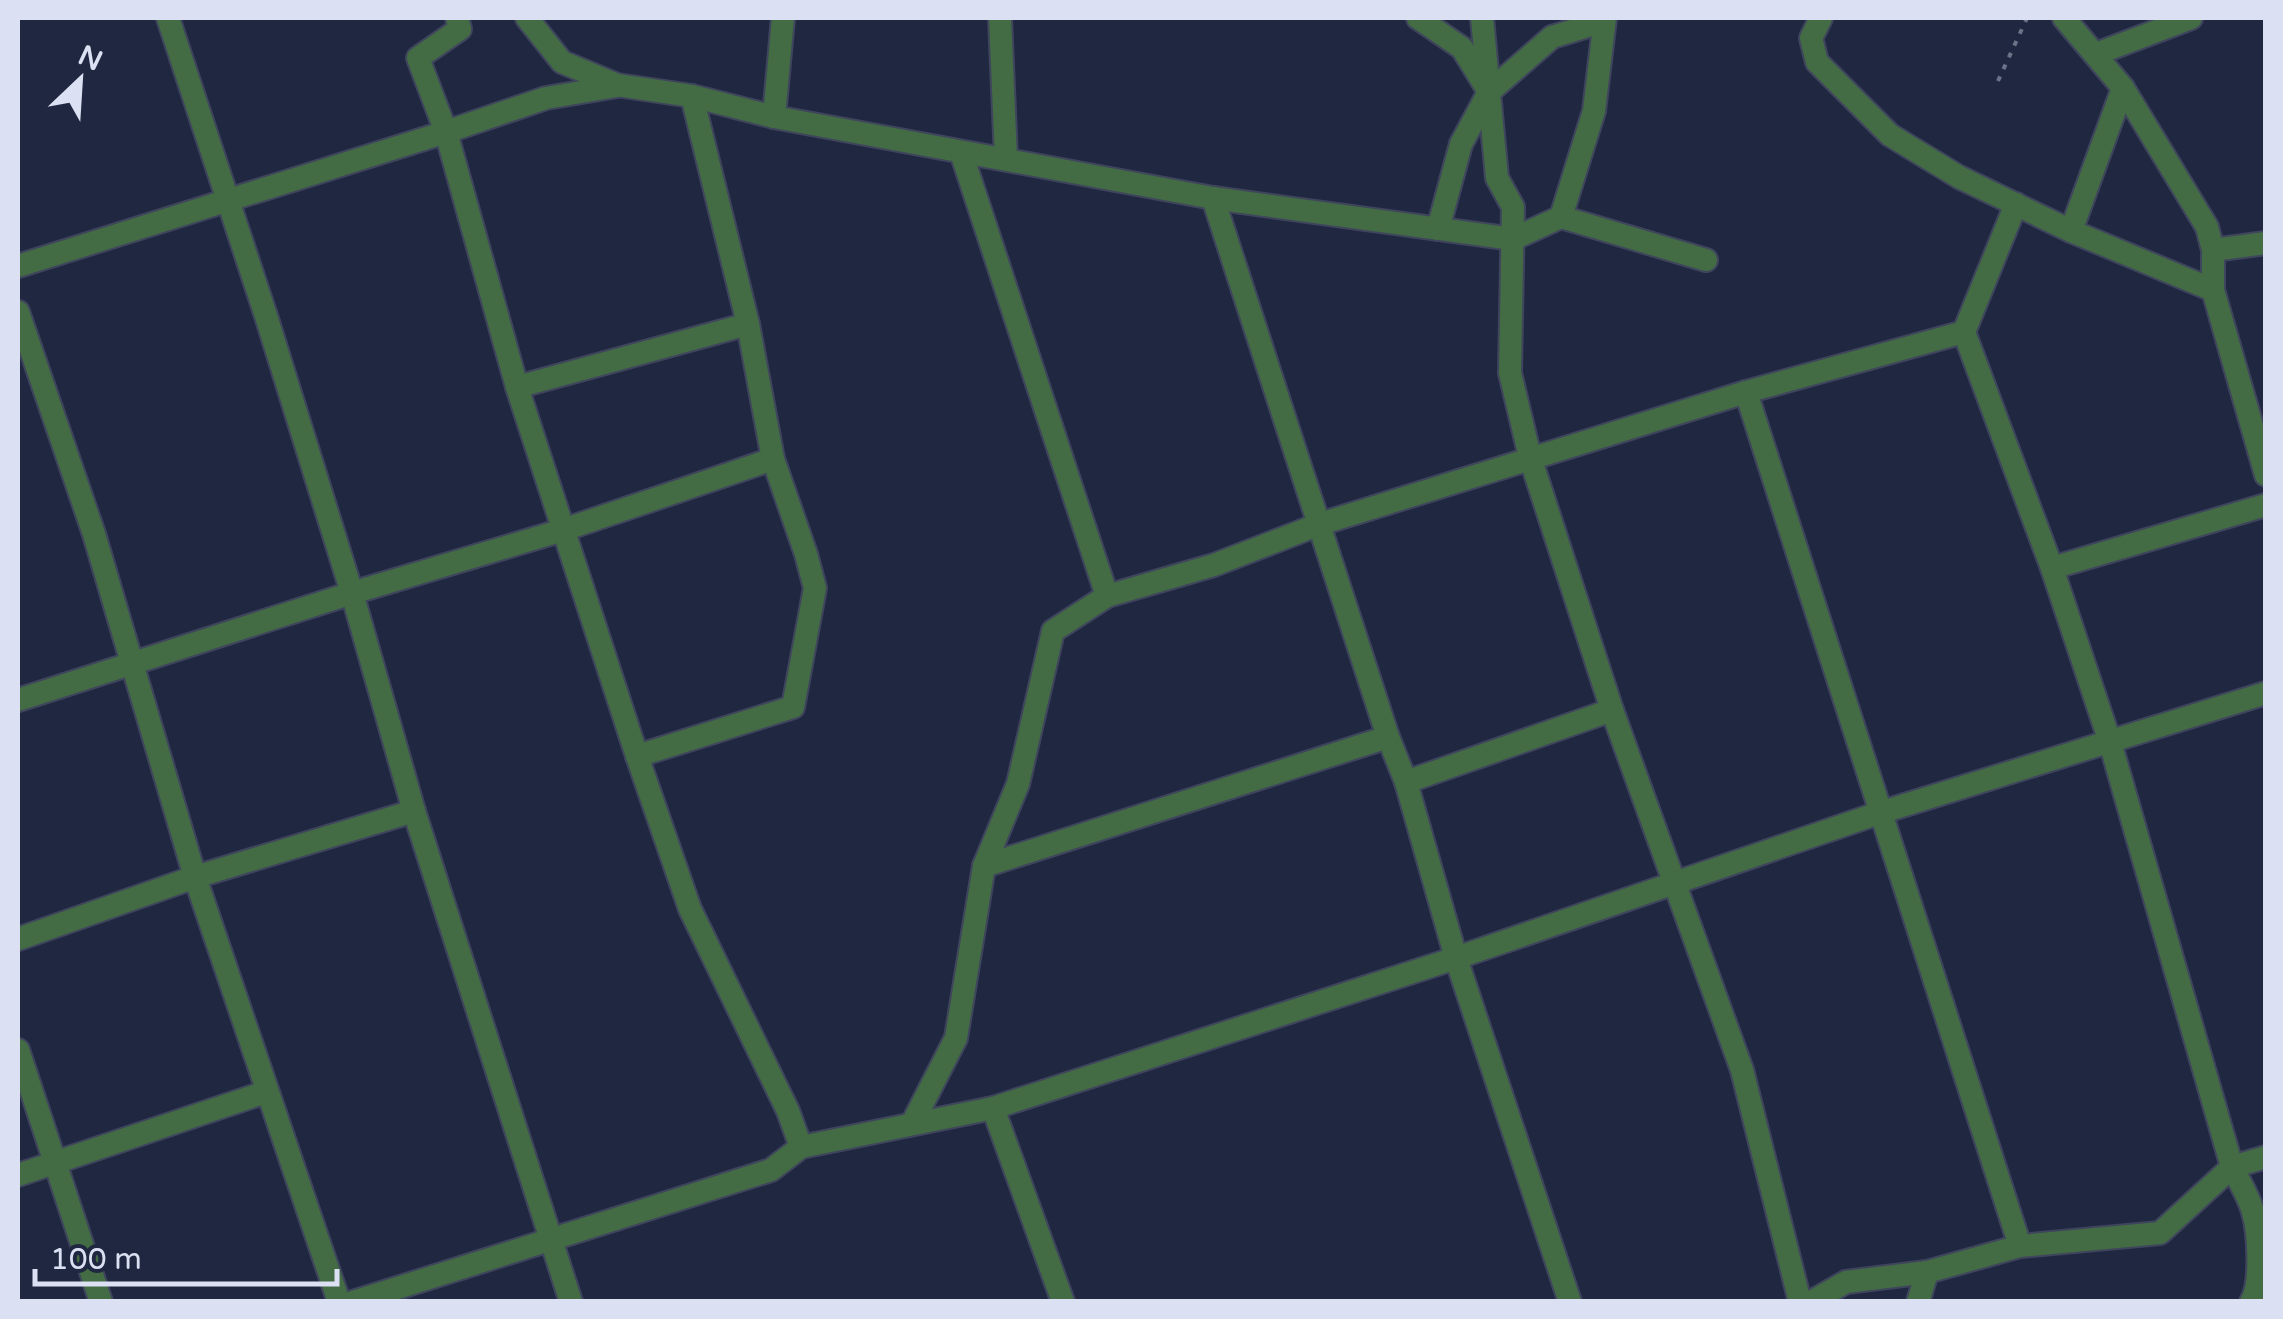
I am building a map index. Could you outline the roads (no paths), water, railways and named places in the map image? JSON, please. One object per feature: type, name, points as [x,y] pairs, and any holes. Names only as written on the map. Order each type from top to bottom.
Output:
[{"type":"street","points":[[168,18],[352,592],[414,811],[571,1302]]},
{"type":"street","points":[[457,18],[460,29],[418,58],[446,132],[517,387],[690,909],[788,1111],[801,1147]]},
{"type":"street","points":[[526,18],[562,62],[618,86],[692,96],[774,117],[1213,198],[1513,239],[1561,217],[1706,260]]},
{"type":"street","points":[[774,117],[783,18]]},
{"type":"street","points":[[1000,18],[1006,159]]},
{"type":"street","points":[[1418,18],[1462,48],[1489,92]]},
{"type":"street","points":[[1482,18],[1494,163],[1512,207],[1510,373],[1530,456],[1612,710],[1742,1070],[1800,1302]]},
{"type":"street","points":[[1822,18],[1810,38],[1817,62],[1890,135],[1959,177],[2071,231],[2213,290]]},
{"type":"street","points":[[2064,18],[2122,88],[2207,227],[2213,250],[2213,290],[2264,466]]},
{"type":"street","points":[[2096,54],[2191,18]]},
{"type":"street","points":[[1438,229],[1460,144],[1489,92],[1552,37],[1604,20],[1594,111],[1561,217]]},
{"type":"street","points":[[18,266],[546,98],[618,86]]},
{"type":"street","points":[[2071,231],[2122,88]]},
{"type":"street","points":[[637,756],[793,707],[815,588],[773,459],[748,324],[692,96]]},
{"type":"street","points":[[961,152],[1108,596]]},
{"type":"street","points":[[1213,198],[1406,782],[1456,958],[1570,1302]]},
{"type":"street","points":[[2016,204],[1964,332],[2052,568],[2110,742],[2232,1167],[2253,1211],[2258,1256],[2256,1294],[2251,1302]]},
{"type":"street","points":[[2213,250],[2266,243]]},
{"type":"street","points":[[18,312],[94,534],[195,877],[340,1302]]},
{"type":"street","points":[[517,387],[748,324]]},
{"type":"street","points":[[912,1124],[956,1038],[984,866],[1018,784],[1053,631],[1108,596],[1214,565],[1320,524],[1530,456],[1964,332]]},
{"type":"street","points":[[1746,392],[2020,1246]]},
{"type":"street","points":[[18,700],[352,592],[563,530],[773,459]]},
{"type":"street","points":[[2052,568],[2266,505]]},
{"type":"street","points":[[353,1302],[771,1170],[801,1147],[993,1108],[1456,958],[1880,813],[2266,693]]},
{"type":"street","points":[[1406,782],[1612,710]]},
{"type":"street","points":[[984,866],[1388,736]]},
{"type":"street","points":[[18,939],[195,877],[414,811]]},
{"type":"street","points":[[18,1050],[101,1302]]},
{"type":"street","points":[[18,1175],[266,1092]]},
{"type":"street","points":[[993,1108],[1064,1302]]},
{"type":"street","points":[[1811,1302],[1846,1282],[1927,1272],[2020,1246],[2160,1232],[2232,1167],[2266,1157]]},
{"type":"street","points":[[1918,1302],[1927,1272]]}]
